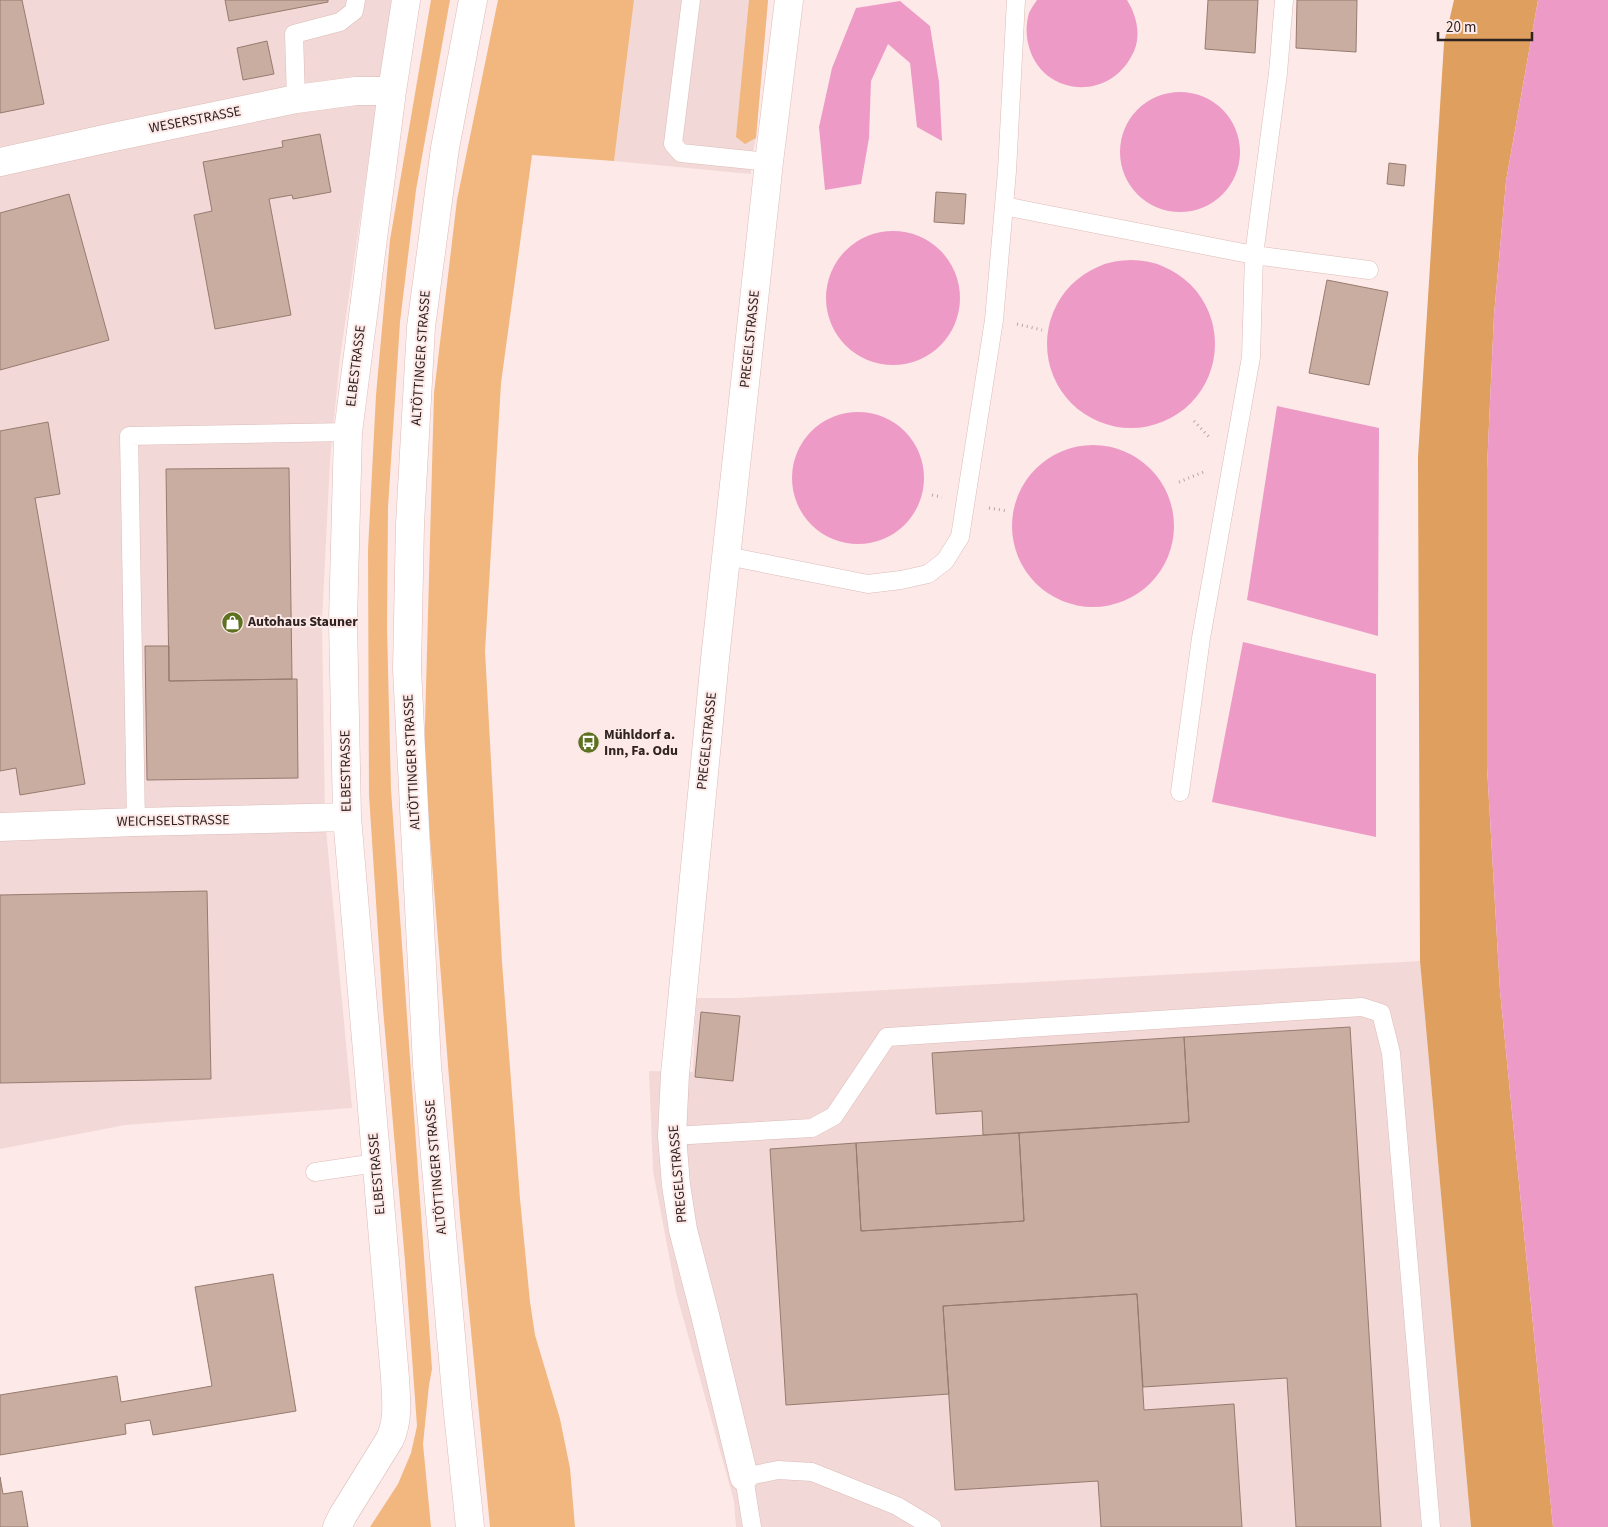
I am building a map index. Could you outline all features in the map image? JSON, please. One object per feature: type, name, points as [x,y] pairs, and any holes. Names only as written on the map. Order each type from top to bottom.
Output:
[{"type":"street","name":"ELBESTRASSE","points":[[337,1527],[343,1514],[390,1439],[395,1428],[396,1416],[395,1378],[347,817],[343,621],[348,432],[392,91],[406,0]]},
{"type":"street","name":"ALTÖTTINGER STRASSE","points":[[470,1527],[457,1404],[427,1065],[407,669],[410,524],[421,327],[445,148],[473,0]]},
{"type":"street","name":"PREGELSTRASSE","points":[[744,1478],[683,1230],[676,1185],[672,1136],[675,1074],[715,659],[769,162],[789,0]]},
{"type":"street","name":"WESERSTRASSE","points":[[0,162],[296,100],[356,91],[392,91]]},
{"type":"street","name":"WEICHSELSTRASSE","points":[[0,827],[347,817]]},
{"type":"lane","points":[[296,100],[294,34],[340,22],[354,11],[356,0]]},
{"type":"lane","points":[[692,0],[673,144],[681,153],[769,162]]},
{"type":"lane","points":[[727,556],[868,584],[928,574],[945,561],[960,537],[994,320],[1004,206],[1016,0]]},
{"type":"lane","points":[[1180,792],[1201,638],[1251,357],[1254,255],[1278,73],[1284,0]]},
{"type":"lane","points":[[1004,206],[1254,255],[1369,270]]},
{"type":"lane","points":[[136,822],[129,436],[348,432]]},
{"type":"lane","points":[[672,1136],[812,1128],[834,1116],[887,1037],[1362,1007],[1381,1013],[1391,1053],[1431,1527]]},
{"type":"lane","points":[[315,1172],[376,1163]]},
{"type":"lane","points":[[752,1527],[744,1478],[778,1470],[812,1472],[897,1506],[932,1527]]},
{"type":"shaded area","points":[[0,0],[392,0],[340,358],[330,460],[322,621],[325,819],[352,1108],[125,1125],[0,1149]]},
{"type":"shaded area","points":[[431,0],[450,0],[416,190],[400,322],[388,507],[387,628],[391,790],[432,1369],[423,1444],[431,1527],[370,1527],[398,1484],[411,1453],[417,1426],[383,1009],[369,795],[368,550],[376,395],[390,240]]},
{"type":"shaded area","points":[[498,0],[634,0],[614,161],[532,155],[501,383],[485,651],[502,962],[520,1199],[530,1302],[535,1335],[560,1419],[570,1468],[575,1527],[490,1527],[460,1217],[424,762],[434,393],[457,200]]},
{"type":"shaded area","points":[[634,0],[768,0],[751,174],[614,161]]},
{"type":"shaded area","points":[[749,0],[768,0],[756,138],[745,144],[736,137]]},
{"type":"shaded area","points":[[1037,0],[1127,0],[1134,14],[1137,28],[1137,43],[1131,57],[1120,72],[1106,82],[1090,86],[1074,87],[1059,82],[1045,74],[1035,60],[1027,36],[1028,17]]},
{"type":"shaded area","points":[[1454,0],[1538,0],[1506,181],[1494,315],[1487,468],[1487,767],[1500,991],[1553,1527],[1471,1527],[1420,961],[1418,457],[1444,43]]},
{"type":"shaded area","points":[[1538,0],[1608,0],[1608,1527],[1553,1527],[1500,991],[1487,767],[1487,468],[1494,315],[1506,181]]},
{"type":"shaded area","points":[[900,1],[930,26],[939,82],[942,141],[917,127],[910,63],[888,44],[871,81],[869,138],[861,184],[825,190],[819,127],[832,68],[856,8]]},
{"type":"shaded area","points":[[1180,92],[1192,93],[1203,97],[1213,102],[1222,110],[1230,119],[1235,129],[1239,140],[1239,164],[1235,175],[1230,185],[1222,194],[1213,202],[1203,207],[1192,211],[1180,212],[1168,211],[1157,207],[1147,202],[1138,194],[1130,185],[1125,175],[1121,164],[1120,152],[1121,140],[1125,129],[1130,119],[1138,110],[1147,102],[1157,97],[1168,93]]},
{"type":"shaded area","points":[[893,231],[919,236],[930,242],[940,251],[949,261],[955,272],[960,298],[955,324],[949,335],[940,345],[930,354],[919,360],[893,365],[867,360],[856,354],[846,345],[837,335],[831,324],[826,298],[831,272],[837,261],[846,251],[856,242],[867,236]]},
{"type":"shaded area","points":[[1131,260],[1155,264],[1171,270],[1196,291],[1205,304],[1211,320],[1215,344],[1211,368],[1205,384],[1184,409],[1171,418],[1155,424],[1131,428],[1107,424],[1091,418],[1066,397],[1057,384],[1051,368],[1047,344],[1051,320],[1057,304],[1078,279],[1091,270],[1107,264]]},
{"type":"shaded area","points":[[1277,406],[1379,428],[1378,636],[1247,600]]},
{"type":"shaded area","points":[[858,412],[871,413],[883,417],[905,431],[919,453],[923,465],[923,491],[919,503],[905,525],[883,539],[871,543],[858,544],[845,543],[833,539],[811,525],[797,503],[793,491],[792,478],[793,465],[797,453],[811,431],[833,417],[845,413]]},
{"type":"shaded area","points":[[1101,445],[1117,448],[1131,454],[1151,468],[1161,481],[1171,502],[1174,526],[1171,550],[1161,571],[1151,584],[1138,594],[1117,604],[1085,607],[1069,604],[1055,598],[1041,589],[1030,578],[1015,550],[1012,518],[1015,502],[1021,488],[1030,474],[1041,463],[1069,448]]},
{"type":"shaded area","points":[[1243,642],[1376,674],[1376,837],[1212,802]]},
{"type":"shaded area","points":[[1420,961],[1471,1527],[736,1527],[734,1501],[676,1292],[653,1171],[649,1071],[693,1072],[696,998],[738,998]]},
{"type":"building","points":[[0,0],[22,0],[44,104],[0,113]]},
{"type":"building","points":[[225,0],[328,0],[328,2],[229,21]]},
{"type":"building","points":[[1208,0],[1258,0],[1255,53],[1205,49]]},
{"type":"building","points":[[1297,0],[1357,0],[1356,52],[1296,48]]},
{"type":"building","points":[[267,41],[274,74],[243,80],[237,48]]},
{"type":"building","points":[[320,134],[331,192],[293,199],[292,195],[269,199],[291,315],[215,329],[194,215],[212,211],[203,162],[283,147],[282,141]]},
{"type":"building","points":[[1389,163],[1406,165],[1404,186],[1387,184]]},
{"type":"building","points":[[936,192],[966,194],[964,224],[934,222]]},
{"type":"building","points":[[69,194],[109,340],[0,370],[0,213]]},
{"type":"building","points":[[1327,280],[1388,292],[1369,385],[1309,373]]},
{"type":"building","points":[[48,422],[60,494],[35,498],[85,784],[20,795],[16,768],[0,771],[0,431]]},
{"type":"building","points":[[289,468],[292,679],[169,681],[166,469]]},
{"type":"building","points":[[145,646],[169,646],[169,681],[297,679],[298,778],[147,780]]},
{"type":"building","points":[[207,891],[211,1079],[0,1083],[0,895]]},
{"type":"building","points":[[701,1012],[740,1016],[733,1081],[695,1077]]},
{"type":"building","points":[[1350,1027],[1381,1527],[1296,1527],[1287,1378],[1143,1387],[1137,1294],[943,1306],[949,1394],[786,1405],[770,1149],[856,1143],[861,1231],[1024,1221],[1019,1133],[1189,1122],[1184,1037]]},
{"type":"building","points":[[1184,1037],[1189,1122],[983,1135],[982,1111],[936,1114],[932,1053]]},
{"type":"building","points":[[1019,1133],[1024,1221],[861,1231],[856,1143]]},
{"type":"building","points":[[273,1274],[296,1411],[153,1435],[150,1420],[125,1424],[126,1434],[0,1455],[0,1395],[117,1376],[121,1402],[212,1386],[195,1287]]},
{"type":"building","points":[[1137,1294],[1144,1410],[1234,1404],[1242,1527],[1101,1527],[1098,1481],[955,1490],[943,1306]]},
{"type":"building","points":[[0,1477],[3,1494],[22,1491],[28,1527],[0,1527]]},
{"type":"place","name":"Autohaus Stauner","points":[[232,622]]},
{"type":"place","name":"Mühldorf a. Inn, Fa. Odu","points":[[588,743]]}]
